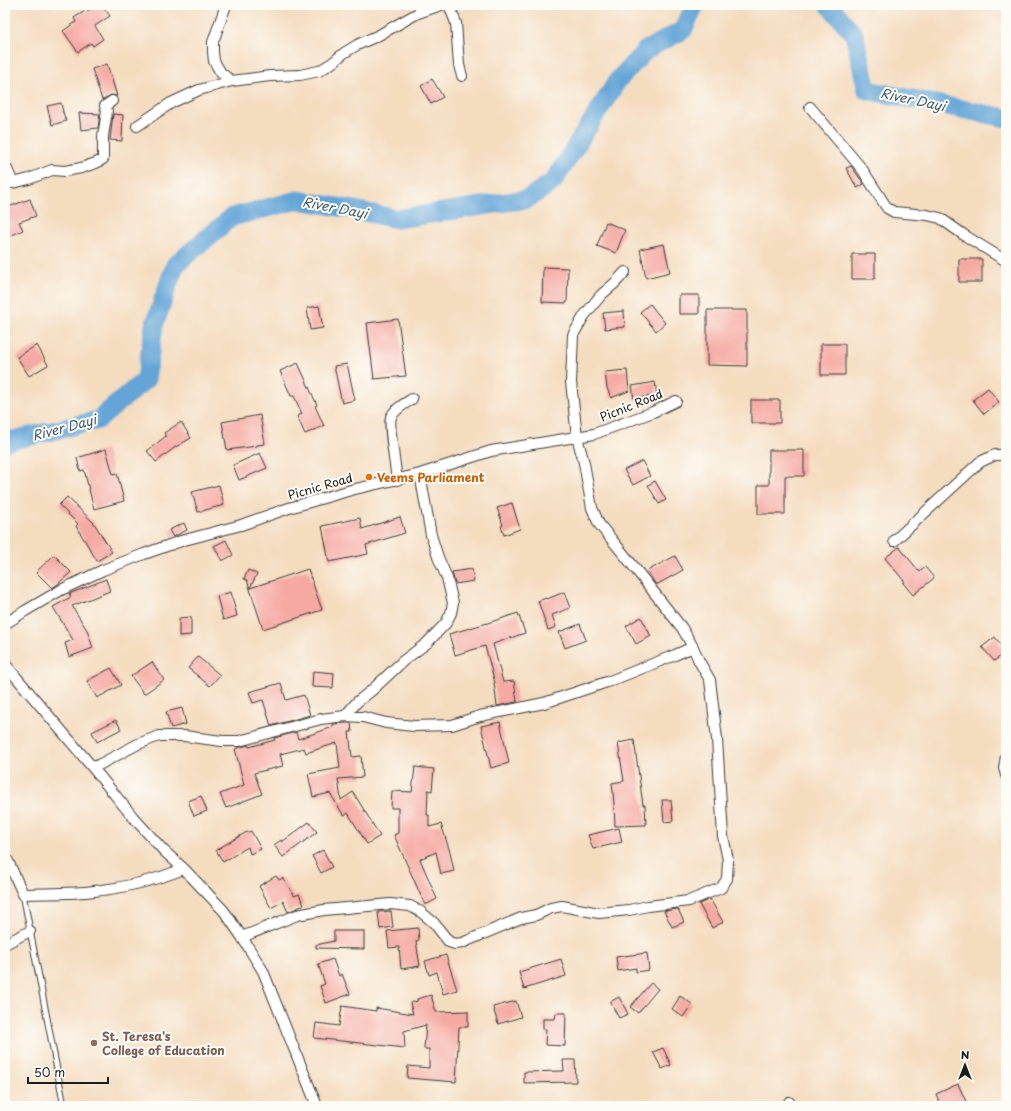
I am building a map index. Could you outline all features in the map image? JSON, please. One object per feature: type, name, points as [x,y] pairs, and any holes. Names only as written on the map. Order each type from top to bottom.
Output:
[{"type":"street","points":[[226,5],[213,42],[213,52],[214,61],[221,73],[232,81]]},
{"type":"street","points":[[137,126],[171,103],[199,90],[232,81],[270,76],[300,75],[319,71],[332,63],[344,52],[379,35],[418,13],[441,5]]},
{"type":"street","points":[[449,5],[456,23],[459,64],[462,76]]},
{"type":"street","points":[[5,170],[7,169],[13,183],[29,179],[52,170],[65,171],[81,168],[103,159],[103,136],[107,111],[105,106],[112,101]]},
{"type":"street","points":[[810,107],[862,169],[887,208],[894,212],[927,215],[940,218],[1006,261]]},
{"type":"street","points":[[242,937],[297,914],[390,904],[410,906],[422,912],[434,923],[449,942],[455,944],[462,943],[521,918],[536,915],[551,908],[562,906],[599,913],[689,901],[721,888],[727,880],[728,860],[723,836],[717,739],[710,680],[698,661],[693,647],[682,628],[598,524],[592,508],[584,463],[577,437],[571,382],[573,335],[584,316],[601,295],[625,272]]},
{"type":"street","points":[[397,480],[390,418],[397,408],[412,399]]},
{"type":"street","name":"Picnic Road","points":[[5,624],[62,590],[103,570],[181,541],[241,525],[296,506],[351,490],[420,474],[491,451],[594,434],[653,412],[676,401]]},
{"type":"street","points":[[894,541],[980,462],[995,455],[1006,455]]},
{"type":"street","points":[[345,716],[356,702],[372,691],[403,661],[427,643],[446,623],[450,613],[453,603],[447,578],[431,535],[420,474]]},
{"type":"street","points":[[93,768],[138,744],[159,736],[184,736],[222,742],[239,741],[321,719],[345,716],[363,717],[386,723],[414,726],[452,725],[480,716],[544,702],[610,681],[693,647]]},
{"type":"street","points":[[5,664],[164,851],[184,869],[224,911],[263,971],[317,1106]]},
{"type":"street","points":[[1006,756],[1004,768],[1006,775]]},
{"type":"street","points":[[8,861],[23,894],[94,891],[127,886],[157,879],[184,869]]},
{"type":"street","points":[[5,944],[30,931]]},
{"type":"lane","points":[[23,894],[64,1106]]},
{"type":"building","points":[[95,5],[102,5],[110,16],[95,26],[103,39],[93,46],[91,43],[78,52],[63,31],[76,22],[74,18],[85,11],[86,12]]},
{"type":"building","points":[[107,64],[117,96],[111,95],[102,100],[92,69]]},
{"type":"building","points":[[432,79],[443,97],[431,104],[421,86]]},
{"type":"building","points":[[61,103],[66,121],[52,125],[47,106]]},
{"type":"building","points":[[79,113],[100,114],[98,128],[81,130]]},
{"type":"building","points":[[113,114],[123,115],[122,141],[110,140]]},
{"type":"building","points":[[851,166],[864,184],[857,188],[846,168]]},
{"type":"building","points":[[30,199],[36,216],[19,222],[23,230],[10,236],[5,225],[5,208]]},
{"type":"building","points":[[606,222],[625,230],[616,253],[597,246]]},
{"type":"building","points":[[664,244],[670,272],[646,278],[640,249]]},
{"type":"building","points":[[852,254],[875,254],[875,279],[852,279]]},
{"type":"building","points":[[959,259],[982,259],[982,282],[959,282]]},
{"type":"building","points":[[543,267],[568,268],[567,303],[542,302]]},
{"type":"building","points":[[679,295],[699,295],[699,314],[679,314]]},
{"type":"building","points":[[650,304],[665,323],[656,331],[640,312]]},
{"type":"building","points":[[319,306],[323,328],[310,330],[307,308]]},
{"type":"building","points":[[707,310],[747,310],[747,366],[707,365]]},
{"type":"building","points":[[624,311],[625,327],[605,329],[603,313]]},
{"type":"building","points":[[398,319],[406,376],[374,379],[367,323]]},
{"type":"building","points":[[821,344],[845,344],[845,375],[821,375]]},
{"type":"building","points":[[37,345],[48,365],[29,376],[17,357]]},
{"type":"building","points":[[298,363],[317,405],[315,406],[324,426],[305,434],[297,416],[302,414],[294,396],[291,396],[280,371]]},
{"type":"building","points":[[347,364],[355,400],[342,403],[334,366]]},
{"type":"building","points":[[627,370],[629,391],[611,398],[607,388],[605,372]]},
{"type":"building","points":[[655,382],[657,395],[634,399],[632,386]]},
{"type":"building","points":[[988,388],[999,402],[984,414],[973,400]]},
{"type":"building","points":[[751,400],[780,400],[780,423],[751,423]]},
{"type":"building","points":[[260,415],[265,444],[227,450],[222,422]]},
{"type":"building","points":[[181,422],[191,438],[174,448],[156,462],[147,451],[166,436],[164,433]]},
{"type":"building","points":[[106,449],[113,474],[117,473],[124,501],[94,509],[84,470],[80,471],[77,458]]},
{"type":"building","points":[[769,450],[804,450],[804,476],[785,476],[785,514],[758,514],[758,485],[769,485]]},
{"type":"building","points":[[260,453],[267,468],[239,480],[233,465]]},
{"type":"building","points":[[642,461],[650,476],[633,485],[624,470]]},
{"type":"building","points":[[655,481],[666,500],[659,504],[648,485]]},
{"type":"building","points":[[219,485],[224,505],[198,512],[192,492]]},
{"type":"building","points":[[67,497],[94,523],[112,552],[97,561],[76,526],[78,524],[59,505]]},
{"type":"building","points":[[512,503],[520,529],[504,535],[501,526],[503,525],[497,508]]},
{"type":"building","points":[[400,517],[405,533],[366,545],[368,554],[329,562],[322,526],[360,518],[362,529]]},
{"type":"building","points":[[184,523],[187,530],[173,537],[169,530]]},
{"type":"building","points":[[226,540],[233,555],[222,561],[214,546]]},
{"type":"building","points":[[899,547],[919,571],[925,567],[934,578],[913,595],[903,583],[905,582],[885,558]]},
{"type":"building","points":[[54,555],[71,572],[52,588],[36,572]]},
{"type":"building","points":[[675,556],[683,570],[656,585],[647,571]]},
{"type":"building","points":[[308,569],[322,610],[263,629],[247,580],[244,579],[248,570],[257,574],[250,588]]},
{"type":"building","points":[[472,569],[474,581],[455,584],[452,572]]},
{"type":"building","points":[[106,579],[110,591],[72,606],[87,630],[93,648],[69,657],[65,643],[73,640],[53,607],[71,597],[69,594]]},
{"type":"building","points":[[231,592],[237,616],[223,620],[217,596]]},
{"type":"building","points":[[564,592],[570,608],[552,615],[556,627],[548,630],[538,601]]},
{"type":"building","points":[[518,613],[525,633],[493,644],[503,682],[514,681],[517,702],[497,706],[495,683],[485,646],[455,655],[449,634]]},
{"type":"building","points":[[191,617],[191,635],[179,636],[179,618]]},
{"type":"building","points":[[641,617],[651,636],[636,644],[626,626]]},
{"type":"building","points":[[580,624],[586,640],[565,648],[559,632]]},
{"type":"building","points":[[995,637],[1006,652],[994,661],[982,647]]},
{"type":"building","points":[[198,657],[220,675],[210,686],[188,668]]},
{"type":"building","points":[[152,662],[164,680],[144,694],[131,676]]},
{"type":"building","points":[[111,668],[121,685],[97,698],[87,681]]},
{"type":"building","points":[[313,671],[334,673],[333,688],[312,687]]},
{"type":"building","points":[[281,683],[286,700],[304,695],[310,715],[271,726],[263,700],[253,703],[249,692]]},
{"type":"building","points":[[182,708],[186,724],[171,728],[166,712]]},
{"type":"building","points":[[116,720],[121,729],[97,742],[92,732]]},
{"type":"building","points":[[500,722],[509,763],[491,768],[481,726]]},
{"type":"building","points":[[351,723],[352,732],[349,732],[352,757],[361,756],[363,777],[338,779],[341,800],[353,792],[380,836],[367,844],[348,813],[344,816],[330,793],[313,797],[308,774],[340,768],[337,743],[306,753],[304,748],[280,754],[283,766],[254,773],[262,794],[226,808],[220,794],[244,785],[235,749],[275,740],[274,738],[296,732],[298,739],[333,727],[333,724]]},
{"type":"building","points":[[634,740],[643,805],[645,805],[646,825],[615,826],[612,783],[624,781],[618,743]]},
{"type":"building","points":[[415,767],[434,769],[432,791],[428,790],[427,815],[429,815],[429,827],[441,824],[450,852],[454,871],[441,874],[436,852],[420,859],[437,899],[425,905],[394,835],[398,833],[398,808],[391,808],[392,791],[412,792]]},
{"type":"building","points":[[201,796],[207,811],[194,816],[188,801]]},
{"type":"building","points":[[662,800],[671,800],[673,821],[664,822]]},
{"type":"building","points":[[309,822],[317,832],[283,857],[274,845],[281,840],[282,842]]},
{"type":"building","points":[[619,828],[622,842],[593,849],[588,835]]},
{"type":"building","points":[[251,831],[261,849],[250,854],[248,847],[223,862],[216,850]]},
{"type":"building","points":[[323,850],[332,867],[321,873],[312,856]]},
{"type":"building","points":[[276,876],[279,880],[283,878],[294,896],[299,894],[304,905],[288,912],[283,901],[271,908],[259,886]]},
{"type":"building","points":[[710,899],[723,922],[712,928],[699,904]]},
{"type":"building","points":[[678,909],[684,922],[672,927],[664,911]]},
{"type":"building","points":[[391,911],[393,927],[380,929],[378,912]]},
{"type":"building","points":[[418,928],[419,940],[416,941],[420,966],[401,969],[399,947],[389,948],[387,931]]},
{"type":"building","points":[[334,931],[364,931],[364,949],[316,948],[316,945],[334,941]]},
{"type":"building","points":[[647,953],[649,970],[636,972],[636,968],[618,971],[616,957]]},
{"type":"building","points":[[446,955],[457,990],[443,994],[437,972],[429,975],[425,961]]},
{"type":"building","points":[[333,959],[339,976],[342,974],[350,994],[326,1003],[320,986],[325,984],[318,964]]},
{"type":"building","points":[[561,959],[566,976],[524,989],[519,972]]},
{"type":"building","points":[[651,983],[658,989],[638,1013],[630,1007]]},
{"type":"building","points":[[431,995],[436,1012],[468,1011],[468,1027],[459,1027],[456,1082],[407,1078],[408,1066],[429,1068],[429,1049],[424,1049],[426,1025],[404,1031],[405,1048],[314,1038],[316,1023],[339,1026],[342,1006],[376,1011],[376,1008],[413,1014],[410,1003],[417,1001],[417,999]]},
{"type":"building","points":[[680,996],[692,1004],[683,1017],[672,1009]]},
{"type":"building","points":[[619,997],[628,1014],[619,1018],[610,1002]]},
{"type":"building","points":[[516,1001],[521,1017],[498,1024],[493,1007]]},
{"type":"building","points":[[556,1013],[566,1013],[565,1046],[545,1045],[546,1029],[543,1029],[543,1019],[555,1019]]},
{"type":"building","points":[[663,1048],[671,1065],[662,1069],[653,1052]]},
{"type":"building","points":[[563,1060],[575,1060],[576,1082],[524,1083],[524,1072],[564,1071]]},
{"type":"building","points":[[958,1084],[968,1106],[941,1106],[936,1094]]},
{"type":"waterway","name":"River Dayi","points":[[5,442],[98,420],[146,379],[154,326],[175,265],[232,217],[298,200],[397,219],[527,199],[553,182],[618,80],[646,50],[683,30],[695,5]]},
{"type":"waterway","name":"River Dayi","points":[[829,5],[854,34],[867,90],[1006,118]]},
{"type":"place","name":"Veems Parliament","points":[[369,477]]},
{"type":"place","name":"St. Teresa's College of Education","points":[[94,1043]]}]
